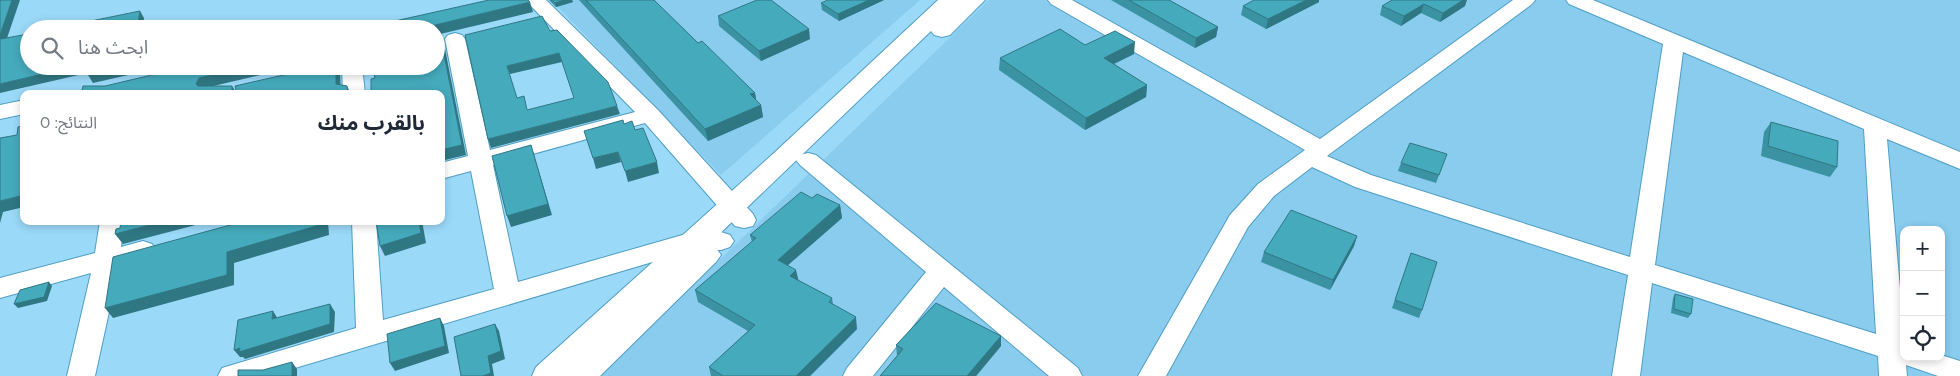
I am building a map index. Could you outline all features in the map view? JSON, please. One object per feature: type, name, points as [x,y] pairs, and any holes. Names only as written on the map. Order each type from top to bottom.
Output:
[{"type":"main road","points":[[579,376],[721,241],[738,213],[951,0]]},
{"type":"main road","points":[[548,376],[693,241],[738,213],[808,160],[974,0]]},
{"type":"street","points":[[1058,0],[1363,181],[1900,353]]},
{"type":"street","points":[[1152,376],[1239,221],[1266,190],[1525,0]]},
{"type":"street","points":[[1576,0],[1960,161]]},
{"type":"street","points":[[538,12],[650,115],[738,213]]},
{"type":"street","points":[[455,39],[478,161],[508,294]]},
{"type":"street","points":[[1626,376],[1674,41]]},
{"type":"street","points":[[353,75],[354,90]]},
{"type":"street","points":[[0,112],[20,108]]},
{"type":"street","points":[[445,170],[650,115]]},
{"type":"street","points":[[1875,125],[1900,329]]},
{"type":"street","points":[[808,160],[1068,376]]},
{"type":"street","points":[[81,376],[107,260],[111,225]]},
{"type":"street","points":[[364,225],[370,334]]},
{"type":"street","points":[[232,376],[370,334],[693,241],[721,241]]},
{"type":"street","points":[[0,288],[170,243]]},
{"type":"street","points":[[857,376],[942,271]]},
{"type":"street","points":[[1893,376],[1900,361]]},
{"type":"street","points":[[1925,361],[1960,372]]},
{"type":"shaded area","points":[[551,0],[920,0],[721,175]]},
{"type":"shaded area","points":[[989,0],[1960,0],[1960,376],[599,376]]},
{"type":"building","points":[[0,0],[12,0],[0,35]]},
{"type":"building","points":[[489,0],[528,0],[530,2],[445,23],[445,20],[399,20]]},
{"type":"building","points":[[551,0],[565,0],[555,3]]},
{"type":"building","points":[[586,0],[654,0],[698,43],[702,41],[755,93],[750,94],[761,105],[705,129]]},
{"type":"building","points":[[757,0],[771,0],[809,29],[759,51],[718,16]]},
{"type":"building","points":[[828,0],[869,0],[838,14],[821,3]]},
{"type":"building","points":[[1129,0],[1169,0],[1218,27],[1196,38]]},
{"type":"building","points":[[1254,0],[1306,0],[1268,19],[1243,6]]},
{"type":"building","points":[[1392,0],[1463,0],[1443,13],[1424,4],[1404,16],[1382,6]]},
{"type":"building","points":[[140,11],[138,20],[96,20]]},
{"type":"building","points":[[542,16],[550,31],[557,30],[608,82],[617,106],[488,139],[465,35]],"holes":[[[559,53],[574,98],[527,110],[524,96],[517,98],[507,66]]]},
{"type":"building","points":[[1060,29],[1085,45],[1115,31],[1135,42],[1104,58],[1147,85],[1086,118],[1000,58]]},
{"type":"building","points":[[20,36],[20,75],[38,75],[0,84],[0,39]]},
{"type":"building","points":[[445,59],[462,145],[445,149],[445,90],[371,90],[371,79],[375,78],[374,75],[445,75]]},
{"type":"building","points":[[152,75],[212,75],[199,78],[196,84],[198,86],[232,86],[232,90],[82,90],[83,86],[105,86]]},
{"type":"building","points":[[283,75],[336,75],[336,84],[347,86],[348,90],[236,90],[235,86]]},
{"type":"building","points":[[623,120],[624,124],[632,121],[635,130],[643,128],[657,162],[625,171],[618,152],[593,158],[584,131]]},
{"type":"building","points":[[1771,122],[1838,141],[1837,167],[1768,146]]},
{"type":"building","points":[[20,126],[20,196],[0,201],[0,138],[17,135],[18,127]]},
{"type":"building","points":[[1410,143],[1447,154],[1439,175],[1401,163]]},
{"type":"building","points":[[531,145],[548,204],[507,216],[492,156]]},
{"type":"building","points":[[801,192],[812,198],[817,194],[840,205],[778,260],[796,270],[790,276],[832,298],[829,302],[856,317],[796,376],[723,376],[709,367],[755,325],[695,290],[756,238],[750,235]]},
{"type":"building","points":[[1291,210],[1357,236],[1333,280],[1264,252]]},
{"type":"building","points":[[120,225],[150,225],[115,234],[116,229],[120,228]]},
{"type":"building","points":[[230,225],[320,225],[227,252],[227,275],[105,308],[113,257]]},
{"type":"building","points":[[377,225],[420,225],[421,233],[380,246]]},
{"type":"building","points":[[1411,253],[1437,262],[1422,310],[1395,300]]},
{"type":"building","points":[[49,282],[44,297],[14,304],[20,290]]},
{"type":"building","points":[[1675,294],[1693,299],[1691,314],[1674,309]]},
{"type":"building","points":[[936,303],[1001,336],[967,376],[880,376],[903,349],[896,345]]},
{"type":"building","points":[[330,304],[330,324],[239,352],[240,348],[234,350],[238,320],[273,311],[272,319]]},
{"type":"building","points":[[440,318],[445,346],[390,363],[387,334]]},
{"type":"building","points":[[495,324],[501,351],[488,356],[491,373],[483,376],[461,376],[454,337]]},
{"type":"building","points":[[292,362],[292,376],[238,376],[238,370],[263,370]]}]
